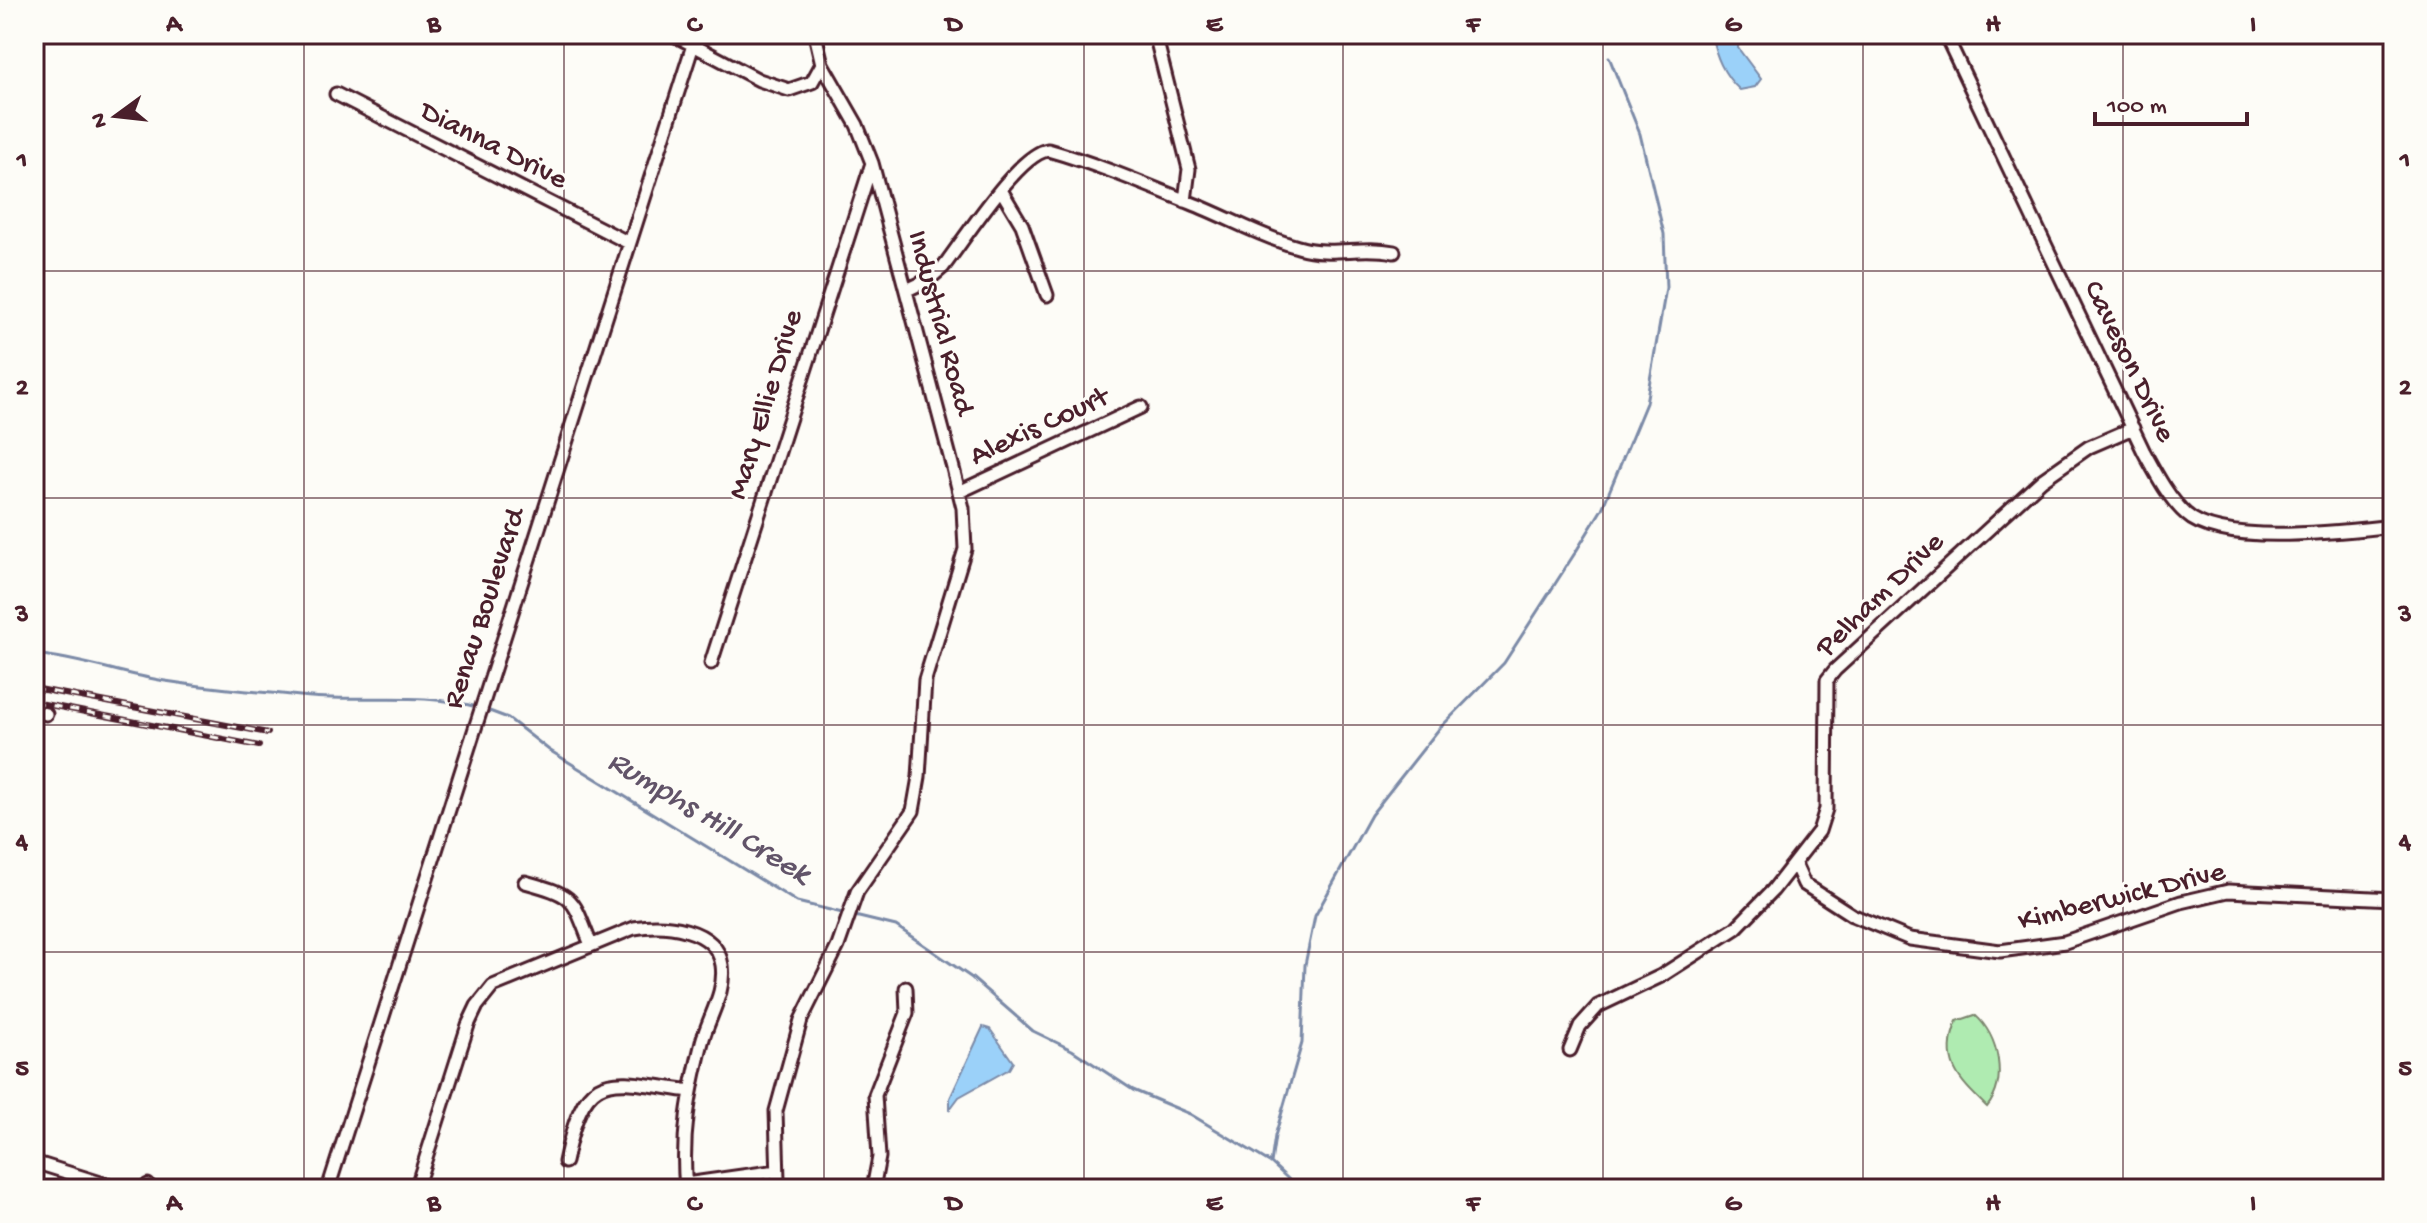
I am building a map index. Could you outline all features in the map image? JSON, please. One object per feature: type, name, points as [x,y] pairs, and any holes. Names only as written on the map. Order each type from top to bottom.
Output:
[{"type":"street","points":[[672,34],[759,80],[789,90],[812,82],[822,64]]},
{"type":"street","name":"Industrial Road","points":[[775,1189],[776,1111],[801,1020],[838,946],[857,892],[913,811],[919,777],[925,680],[965,549],[959,492],[872,163],[857,125],[822,64],[815,34]]},
{"type":"street","points":[[1155,34],[1189,169],[1185,201]]},
{"type":"street","name":"Caveson Drive","points":[[1945,34],[2154,470],[2186,515],[2218,530],[2298,534],[2393,526]]},
{"type":"street","name":"Renau Boulevard","points":[[328,1189],[693,45]]},
{"type":"street","name":"Dianna Drive","points":[[336,94],[629,243]]},
{"type":"street","points":[[907,290],[928,280],[943,267],[1033,153],[1048,150],[1150,185],[1302,249],[1343,252],[1376,248],[1394,252]]},
{"type":"street","name":"Mary Ellie Drive","points":[[711,663],[872,163]]},
{"type":"street","points":[[1001,190],[1022,225],[1047,295]]},
{"type":"street","name":"Alexis Court","points":[[959,492],[1141,407]]},
{"type":"street","name":"Pelham Drive","points":[[1570,1050],[1580,1026],[1598,1006],[1661,976],[1736,928],[1795,864],[1819,831],[1826,809],[1827,680],[2042,480],[2089,447],[2133,428]]},
{"type":"street","name":"Kimberwick Drive","points":[[1795,864],[1804,884],[1852,915],[1910,939],[2000,951],[2047,947],[2181,902],[2228,891],[2393,899]]},
{"type":"street","points":[[525,882],[565,894],[574,901],[591,945]]},
{"type":"street","points":[[416,1189],[477,1006],[493,986],[634,928],[657,924],[682,929],[703,938],[721,961],[723,984],[703,1038],[690,1091],[682,1154],[686,1187],[777,1171]]},
{"type":"street","points":[[873,1189],[879,1157],[875,1095],[907,1013],[906,988]]},
{"type":"street","points":[[565,1162],[574,1117],[584,1100],[599,1088],[618,1081],[690,1091]]},
{"type":"street","points":[[34,1162],[120,1189]]},
{"type":"green space","points":[[1975,1015],[1990,1035],[1998,1059],[1997,1085],[1987,1107],[1960,1078],[1951,1059],[1952,1035],[1957,1021]]},
{"type":"water","points":[[1711,34],[1739,34],[1738,48],[1761,79],[1755,87],[1740,90],[1729,78],[1721,65]]},
{"type":"water","points":[[983,1027],[990,1029],[1013,1062],[1009,1069],[959,1097],[950,1109],[950,1098]]},
{"type":"waterway","points":[[1271,1163],[1275,1136],[1302,1043],[1305,965],[1315,916],[1371,815],[1439,729],[1504,663],[1575,553],[1602,509],[1646,403],[1666,288],[1664,234],[1640,134],[1609,57]]},
{"type":"waterway","name":"Rumphs Hill Creek","points":[[34,654],[209,687],[322,698],[411,698],[477,707]]},
{"type":"waterway","name":"Rumphs Hill Creek","points":[[484,709],[508,718],[549,750],[797,902],[896,926],[972,978],[1033,1031],[1072,1050],[1133,1090],[1190,1114],[1271,1163],[1299,1189]]},
{"type":"railway","points":[[34,688],[268,733]]},
{"type":"railway","points":[[34,702],[259,746]]}]
